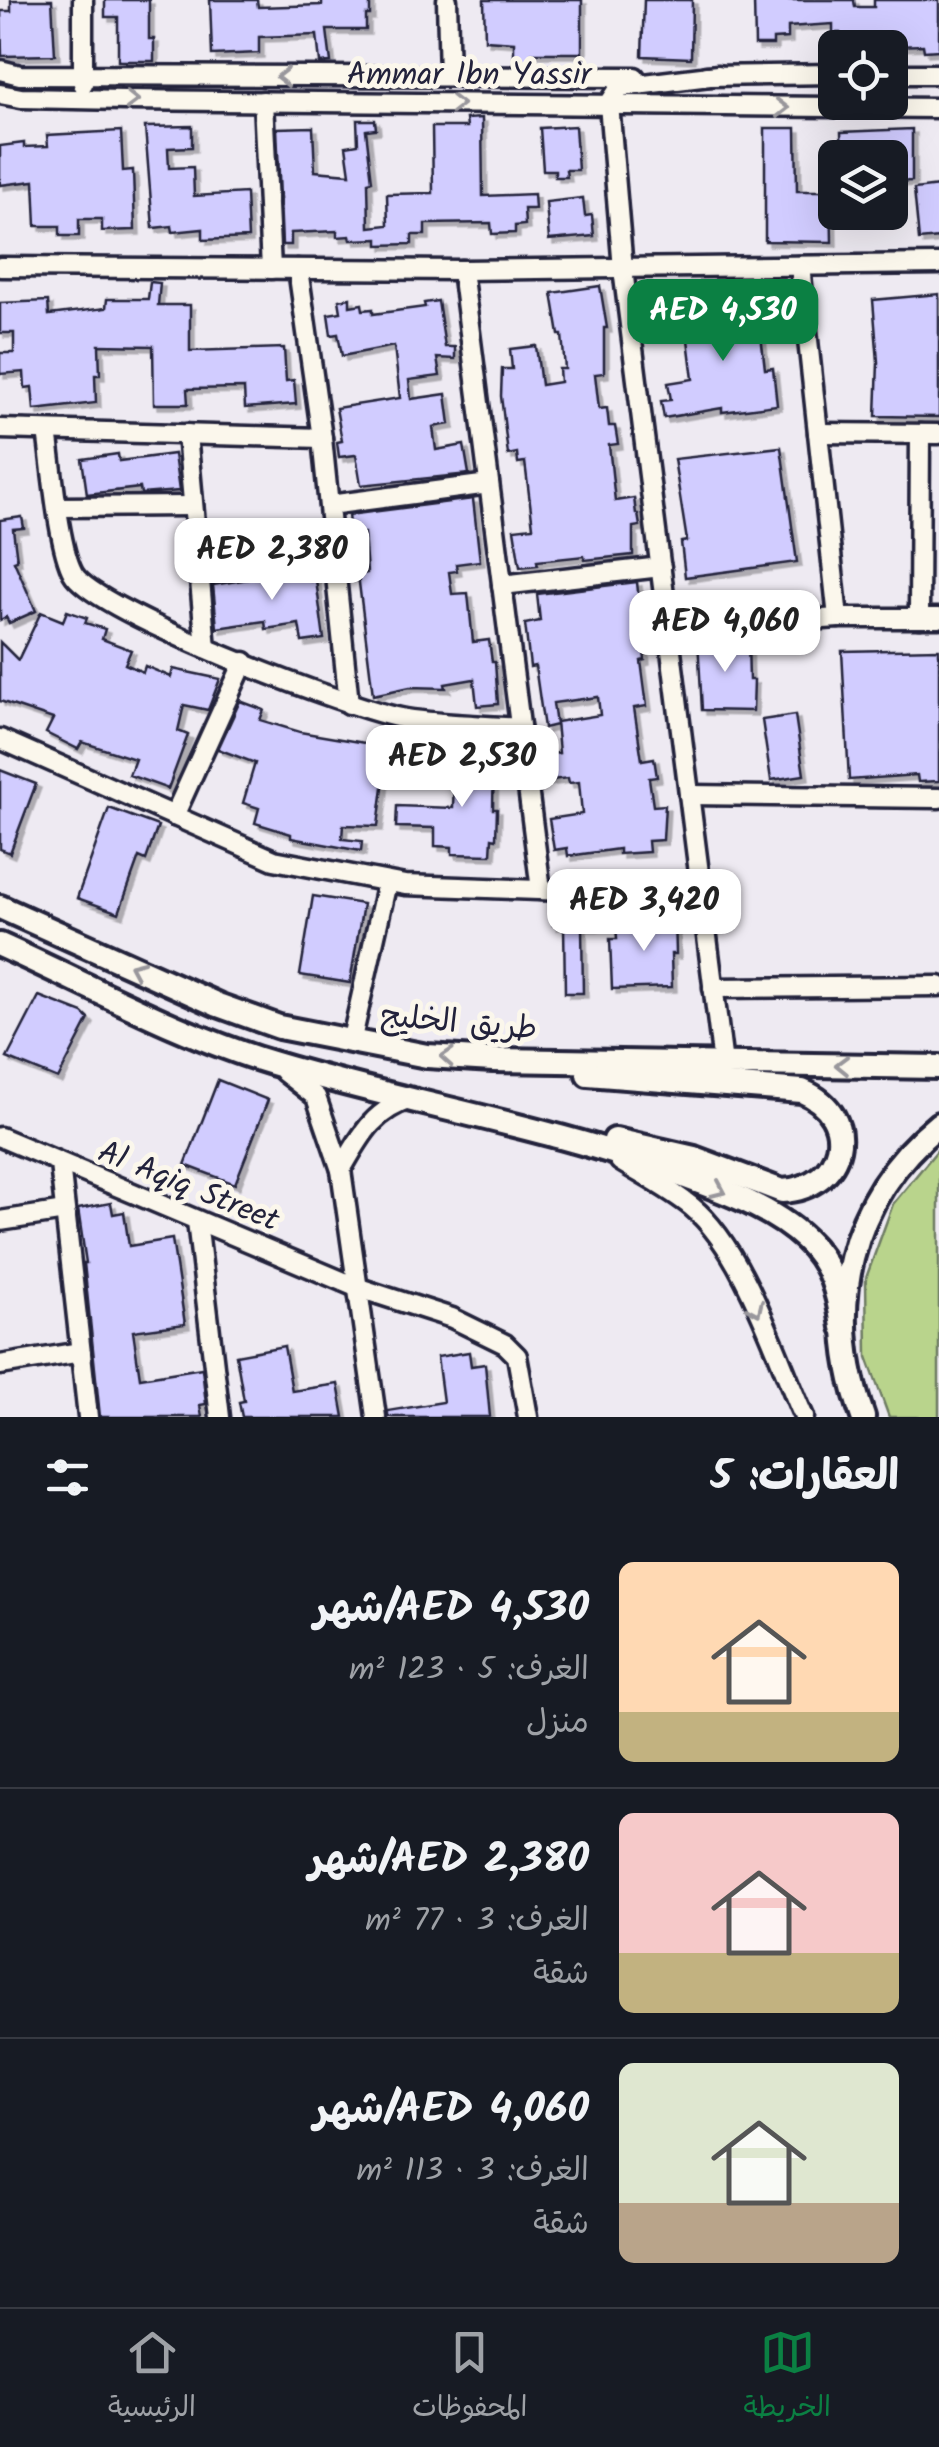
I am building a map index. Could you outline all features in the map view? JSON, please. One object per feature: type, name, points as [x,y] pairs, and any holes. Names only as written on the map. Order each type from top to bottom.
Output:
[{"type":"main road","name":"طريق الخليج","points":[[0,907],[218,1004],[280,1027],[427,1056],[939,1066]]},
{"type":"main road","points":[[0,944],[214,1042],[271,1063],[594,1146],[710,1186],[792,1228],[819,1254],[835,1281],[852,1387],[863,1417]]},
{"type":"main road","points":[[493,1060],[624,1079],[802,1091],[816,1097],[833,1115],[839,1143],[837,1156],[822,1178],[797,1190],[782,1191],[653,1146],[503,1122]]},
{"type":"main road","points":[[843,1326],[851,1258],[877,1194],[920,1139],[939,1124]]},
{"type":"street","points":[[4,95],[74,91],[82,86],[83,0]]},
{"type":"street","points":[[447,0],[449,76]]},
{"type":"street","name":"Ammar Ibn Yassir","points":[[0,70],[20,76],[144,77],[818,74]]},
{"type":"street","points":[[908,74],[939,74]]},
{"type":"street","points":[[718,76],[620,87],[609,104],[623,269],[723,1064]]},
{"type":"street","name":"Ammar Ibn Yassir","points":[[4,95],[818,107]]},
{"type":"street","points":[[908,104],[939,98]]},
{"type":"street","points":[[264,101],[271,269]]},
{"type":"street","name":"Ammar Ibn Yassir","points":[[908,108],[939,108]]},
{"type":"street","points":[[0,267],[462,270],[939,264]]},
{"type":"street","points":[[800,266],[838,618]]},
{"type":"street","points":[[298,269],[322,438],[349,704]]},
{"type":"street","points":[[462,270],[541,890]]},
{"type":"street","points":[[0,429],[322,438]]},
{"type":"street","points":[[48,430],[74,574],[104,601],[206,648],[349,704],[406,719],[520,728]]},
{"type":"street","points":[[818,433],[930,434],[920,618]]},
{"type":"street","points":[[187,434],[206,648]]},
{"type":"street","points":[[328,505],[489,484]]},
{"type":"street","points":[[59,507],[193,506]]},
{"type":"street","points":[[198,552],[334,559]]},
{"type":"street","points":[[502,585],[660,567]]},
{"type":"street","points":[[668,630],[838,618],[939,618]]},
{"type":"street","points":[[174,816],[244,662]]},
{"type":"street","points":[[0,739],[274,860],[387,882],[702,896]]},
{"type":"street","points":[[689,796],[939,798]]},
{"type":"street","points":[[351,1043],[387,882]]},
{"type":"street","points":[[713,988],[939,986]]},
{"type":"street","points":[[271,1063],[316,1096],[341,1170],[376,1417]]},
{"type":"street","points":[[341,1170],[375,1116],[411,1098]]},
{"type":"street","points":[[327,1128],[339,1136],[359,1138]]},
{"type":"street","name":"Al Aqiq Street","points":[[0,1137],[356,1286],[452,1318],[505,1344],[517,1356],[528,1417]]},
{"type":"street","points":[[594,1146],[692,1207],[721,1240],[744,1280],[804,1417]]},
{"type":"street","points":[[60,1164],[88,1417]]},
{"type":"street","points":[[0,1221],[65,1211]]},
{"type":"street","points":[[197,1221],[220,1417]]},
{"type":"street","points":[[0,1365],[80,1352]]},
{"type":"green space","points":[[939,1148],[939,1417],[889,1417],[867,1357],[866,1278],[893,1204]]},
{"type":"building","points":[[11,0],[52,0],[55,55],[2,56],[1,11],[11,11]]},
{"type":"building","points":[[105,0],[149,0],[149,39],[154,39],[154,61],[118,61],[118,17],[105,17]]},
{"type":"building","points":[[210,0],[257,0],[258,7],[370,0],[370,15],[366,15],[366,30],[327,30],[331,62],[320,63],[317,35],[259,37],[259,53],[212,55]]},
{"type":"building","points":[[484,0],[582,0],[582,53],[532,53],[533,62],[514,62],[514,42],[485,40]]},
{"type":"building","points":[[644,0],[692,0],[691,58],[642,56]]},
{"type":"building","points":[[754,0],[854,0],[855,7],[874,7],[874,0],[939,0],[939,50],[924,51],[923,45],[908,46],[908,30],[833,30],[833,24],[788,27],[788,38],[773,39],[773,45],[755,45]]},
{"type":"building","points":[[482,118],[483,196],[534,194],[535,209],[524,209],[525,225],[515,226],[515,233],[492,234],[491,223],[425,224],[425,235],[412,235],[412,244],[378,245],[378,239],[337,237],[337,231],[291,233],[291,245],[282,245],[277,128],[313,127],[315,171],[350,174],[346,146],[358,144],[357,120],[375,120],[376,129],[366,130],[372,181],[368,182],[369,227],[388,225],[387,194],[433,193],[432,127],[467,127],[466,119]]},
{"type":"building","points":[[192,126],[192,147],[168,148],[169,168],[193,167],[194,196],[246,193],[248,238],[203,240],[203,229],[173,232],[172,226],[153,228],[145,127]]},
{"type":"building","points":[[575,126],[578,170],[566,170],[567,177],[555,177],[555,170],[543,170],[540,128]]},
{"type":"building","points":[[765,128],[796,128],[797,191],[818,191],[818,230],[832,230],[832,242],[765,241]]},
{"type":"building","points":[[912,129],[912,181],[908,181],[908,140],[841,140],[841,132]]},
{"type":"building","points":[[121,131],[123,171],[133,170],[135,230],[102,231],[102,219],[79,219],[79,236],[60,236],[60,226],[36,226],[34,181],[0,185],[0,146],[48,146],[47,135]]},
{"type":"building","points":[[939,186],[939,238],[919,240],[914,189]]},
{"type":"building","points":[[583,198],[585,216],[592,215],[594,236],[549,240],[546,202]]},
{"type":"building","points":[[150,282],[160,283],[158,305],[190,305],[190,351],[284,348],[286,381],[294,380],[296,404],[245,408],[244,388],[187,389],[188,404],[154,404],[153,346],[99,345],[96,403],[34,410],[32,387],[25,388],[24,372],[0,374],[0,353],[14,353],[14,333],[0,333],[0,303],[48,301],[49,315],[106,308],[107,299],[148,299]]},
{"type":"building","points":[[600,286],[607,328],[604,373],[595,374],[599,409],[607,408],[609,426],[615,426],[618,444],[609,445],[615,501],[634,498],[638,514],[640,526],[633,527],[633,555],[585,560],[584,556],[537,561],[538,565],[520,567],[514,529],[533,527],[525,462],[518,463],[517,453],[508,455],[502,369],[512,369],[510,349],[536,346],[541,385],[560,382],[559,369],[565,369],[562,335],[552,293]]},
{"type":"building","points":[[939,294],[939,417],[876,416],[878,362],[873,300]]},
{"type":"building","points":[[350,298],[350,306],[362,304],[363,310],[373,309],[373,314],[425,307],[424,303],[438,301],[445,347],[455,347],[455,359],[437,358],[440,376],[409,380],[411,399],[446,394],[450,424],[433,427],[436,450],[464,445],[469,474],[361,485],[356,455],[339,457],[337,442],[342,441],[336,408],[400,398],[394,346],[342,356],[338,334],[331,335],[328,314],[341,312],[339,300]]},
{"type":"building","points":[[757,301],[765,369],[773,368],[777,405],[722,412],[722,408],[664,418],[661,401],[671,400],[668,383],[693,379],[684,308],[712,305],[713,313],[744,309],[743,302]]},
{"type":"building","points":[[781,447],[797,562],[685,577],[681,542],[687,541],[674,459]]},
{"type":"building","points":[[118,454],[119,461],[174,454],[179,491],[141,494],[140,488],[87,494],[82,459]]},
{"type":"building","points":[[473,499],[480,561],[456,564],[457,571],[449,572],[452,594],[468,593],[473,642],[489,640],[498,704],[477,706],[474,679],[445,684],[446,688],[410,687],[373,695],[358,575],[367,573],[364,533],[350,534],[348,515]]},
{"type":"building","points":[[22,517],[24,528],[13,529],[17,560],[14,561],[36,611],[9,623],[6,617],[0,620],[0,520]]},
{"type":"building","points":[[270,568],[282,569],[283,573],[309,570],[311,581],[316,580],[324,639],[302,642],[299,624],[266,629],[265,621],[217,628],[213,585],[271,575]]},
{"type":"building","points":[[637,582],[647,706],[634,708],[642,760],[654,758],[657,777],[649,778],[653,806],[665,805],[663,840],[648,841],[649,852],[619,854],[619,849],[568,856],[567,848],[554,850],[549,819],[582,814],[579,782],[569,783],[568,778],[542,781],[538,755],[559,753],[556,722],[600,715],[598,697],[553,703],[556,725],[544,728],[525,624],[540,621],[537,594]]},
{"type":"building","points":[[67,611],[87,618],[85,623],[105,629],[102,639],[131,650],[125,664],[143,672],[145,666],[171,677],[173,669],[220,679],[208,710],[184,705],[178,731],[188,735],[168,789],[129,775],[135,759],[82,742],[78,749],[46,733],[53,719],[0,701],[0,642],[18,660],[41,612],[63,621]]},
{"type":"building","points":[[748,639],[749,680],[754,680],[753,711],[702,710],[698,640]]},
{"type":"building","points":[[939,649],[939,781],[918,782],[917,775],[849,780],[842,651]]},
{"type":"building","points":[[240,701],[264,710],[260,720],[300,732],[400,749],[398,764],[386,764],[378,826],[343,825],[342,839],[362,841],[361,851],[291,838],[291,834],[255,823],[259,808],[243,803],[255,763],[218,749]]},
{"type":"building","points":[[795,715],[804,775],[771,780],[762,720]]},
{"type":"building","points":[[455,754],[494,756],[493,809],[497,809],[491,855],[452,854],[452,847],[435,846],[435,828],[396,827],[397,806],[453,808]]},
{"type":"building","points":[[0,770],[36,784],[10,853],[0,849]]},
{"type":"building","points":[[109,808],[158,826],[146,860],[139,857],[119,913],[77,898]]},
{"type":"building","points":[[313,896],[363,904],[350,983],[300,975]]},
{"type":"building","points":[[552,906],[562,906],[562,913],[597,913],[597,926],[582,926],[583,993],[565,993],[564,924],[553,925]]},
{"type":"building","points":[[675,915],[672,987],[612,989],[610,939],[617,939],[616,926],[650,925],[650,916]]},
{"type":"building","points":[[39,996],[89,1019],[58,1079],[7,1058]]},
{"type":"building","points":[[218,1080],[268,1100],[235,1184],[185,1165]]},
{"type":"building","points":[[111,1203],[113,1214],[124,1212],[129,1246],[172,1239],[185,1324],[133,1331],[140,1378],[202,1368],[206,1404],[200,1405],[202,1417],[100,1417],[78,1209]]},
{"type":"building","points":[[284,1346],[292,1391],[338,1384],[344,1417],[242,1417],[239,1402],[244,1401],[236,1355]]},
{"type":"building","points":[[469,1352],[471,1366],[485,1364],[490,1417],[388,1417],[388,1411],[443,1402],[437,1357]]}]
